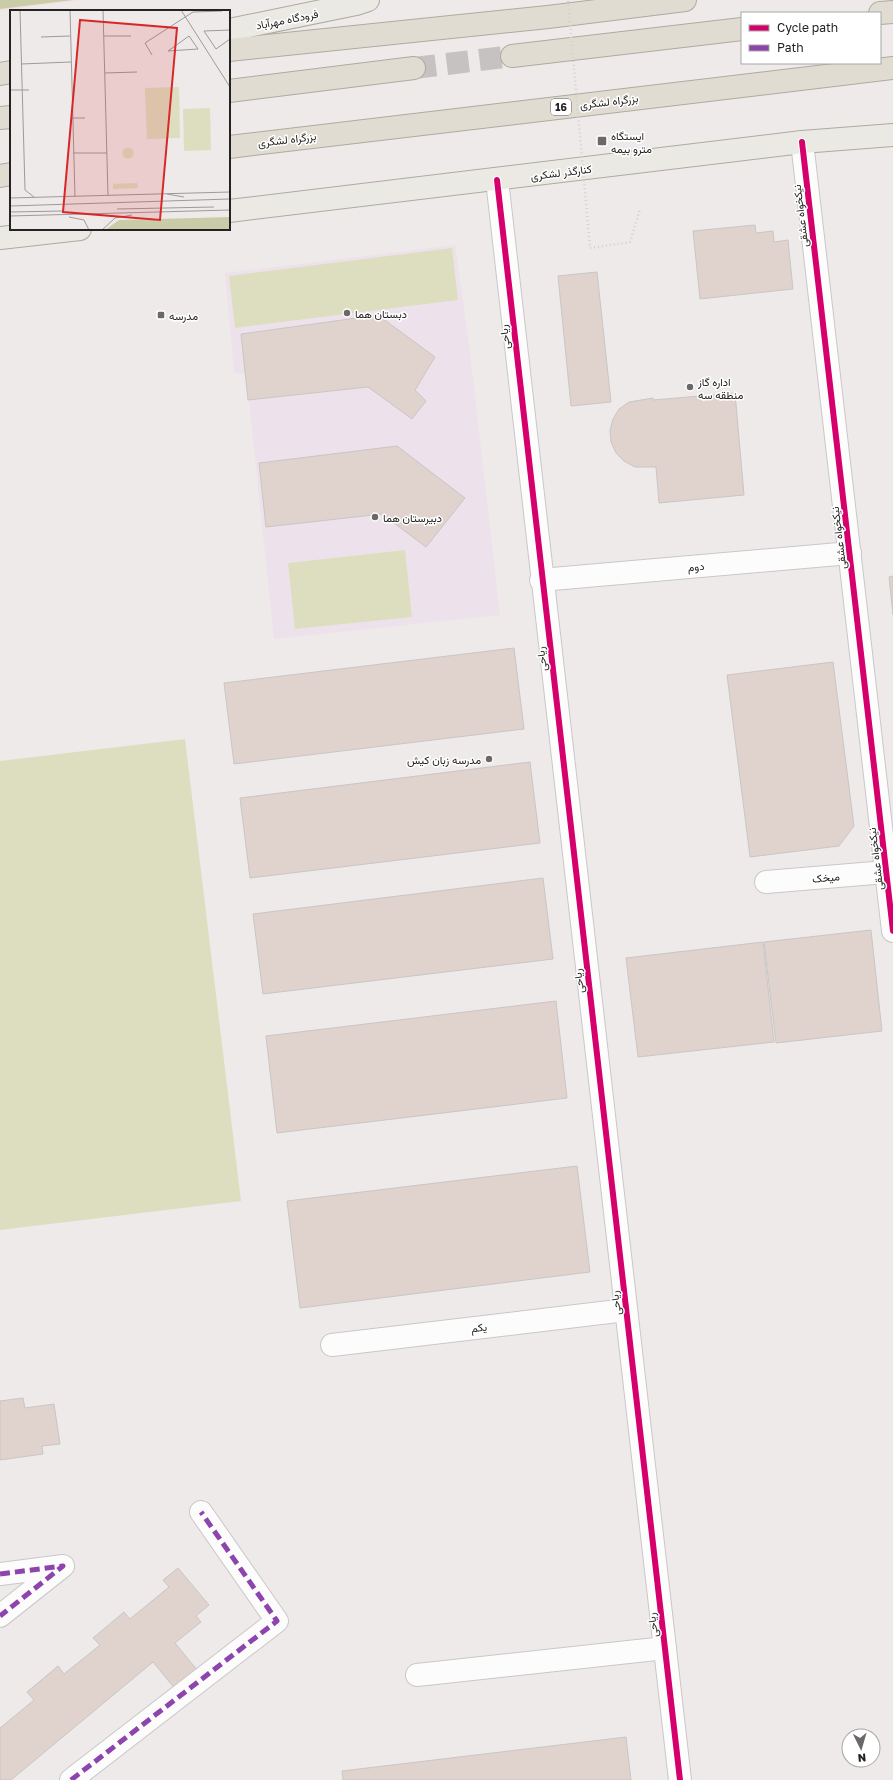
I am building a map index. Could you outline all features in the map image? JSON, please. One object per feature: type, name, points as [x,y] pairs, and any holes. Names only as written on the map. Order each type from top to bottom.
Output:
[{"type":"highway","points":[[230,50],[548,17],[685,0]]},
{"type":"highway","points":[[881,13],[893,12]]},
{"type":"highway","points":[[512,56],[741,29]]},
{"type":"highway","points":[[230,91],[414,68]]},
{"type":"highway","name":"بزرگراه لشگری","points":[[230,146],[893,68]]},
{"type":"highway","points":[[0,73],[10,72]]},
{"type":"highway","points":[[0,118],[10,117]]},
{"type":"highway","points":[[0,176],[10,174]]},
{"type":"main road","name":"فرودگاه مهرآباد","points":[[230,30],[341,8],[368,0]]},
{"type":"main road","name":"کنارگذر لشکری","points":[[230,212],[802,142],[893,135]]},
{"type":"main road","points":[[0,238],[71,230]]},
{"type":"street","name":"نیکخواه عشقی","points":[[802,142],[893,931]]},
{"type":"street","name":"ریاحی","points":[[497,180],[541,580],[680,1780]]},
{"type":"street","name":"دوم","points":[[541,580],[850,553]]},
{"type":"street","name":"میخک","points":[[766,882],[886,872]]},
{"type":"street","name":"یکم","points":[[332,1345],[626,1310]]},
{"type":"street","points":[[71,1780],[276,1621],[200,1512]]},
{"type":"street","points":[[0,1574],[63,1566],[0,1616]]},
{"type":"street","points":[[418,1675],[665,1648]]},
{"type":"path","points":[[568,1],[590,248],[630,242],[640,209]]},
{"type":"shaded area","points":[[0,0],[81,0],[0,11]]},
{"type":"shaded area","name":"دبیرستان هما","points":[[455,245],[470,352],[500,615],[274,639],[246,374],[234,373],[225,273]]},
{"type":"green space","points":[[0,0],[73,0],[0,9]]},
{"type":"green space","points":[[452,248],[458,300],[235,328],[229,276]]},
{"type":"green space","points":[[405,550],[412,617],[295,629],[288,563]]},
{"type":"green space","points":[[185,739],[241,1201],[0,1230],[0,761]]},
{"type":"building","points":[[755,225],[756,233],[773,231],[774,242],[788,240],[793,289],[700,299],[693,231]]},
{"type":"building","points":[[597,272],[611,402],[571,406],[558,276]]},
{"type":"building","points":[[378,315],[435,357],[415,390],[426,401],[412,419],[368,387],[248,400],[241,334]]},
{"type":"building","points":[[735,393],[744,495],[659,503],[656,467],[635,467],[624,461],[616,453],[611,442],[610,430],[613,419],[619,409],[629,402],[653,398],[653,400]]},
{"type":"building","points":[[397,446],[465,498],[426,547],[382,514],[266,527],[259,463]]},
{"type":"building","points":[[893,576],[893,615],[889,577]]},
{"type":"building","points":[[514,648],[524,729],[234,764],[224,683]]},
{"type":"building","points":[[833,662],[854,826],[839,846],[750,857],[727,675]]},
{"type":"building","points":[[530,762],[540,843],[250,878],[240,798]]},
{"type":"building","points":[[543,878],[553,959],[263,994],[253,914]]},
{"type":"building","points":[[871,930],[882,1031],[776,1043],[764,942]]},
{"type":"building","points":[[763,942],[774,1042],[638,1057],[626,958]]},
{"type":"building","points":[[556,1001],[567,1098],[277,1133],[266,1036]]},
{"type":"building","points":[[577,1166],[590,1272],[300,1308],[287,1201]]},
{"type":"building","points":[[23,1398],[25,1408],[54,1404],[60,1444],[42,1446],[43,1454],[0,1460],[0,1401]]},
{"type":"building","points":[[178,1568],[209,1605],[196,1616],[201,1622],[175,1643],[198,1671],[176,1690],[153,1662],[11,1780],[0,1780],[0,1728],[34,1700],[27,1692],[58,1666],[64,1674],[100,1645],[93,1638],[124,1612],[130,1619],[169,1587],[163,1580]]},
{"type":"building","points":[[626,1737],[631,1780],[343,1780],[342,1771]]},
{"type":"tunnel","points":[[414,68],[512,56]]},
{"type":"marked path","points":[[71,1780],[277,1621],[201,1512]]},
{"type":"marked path","points":[[0,1574],[63,1566],[0,1616]]},
{"type":"cycle path","points":[[802,142],[893,931]]},
{"type":"cycle path","points":[[497,180],[680,1780]]},
{"type":"place","name":"ایستگاه مترو بیمه","points":[[602,141]]},
{"type":"place","name":"دبستان هما","points":[[347,313]]},
{"type":"place","name":"مدرسه","points":[[161,315]]},
{"type":"place","name":"اداره گاز منطقه سه","points":[[690,387]]},
{"type":"place","name":"دبیرستان هما","points":[[375,517]]},
{"type":"place","name":"مدرسه زبان کیش","points":[[489,759]]}]
